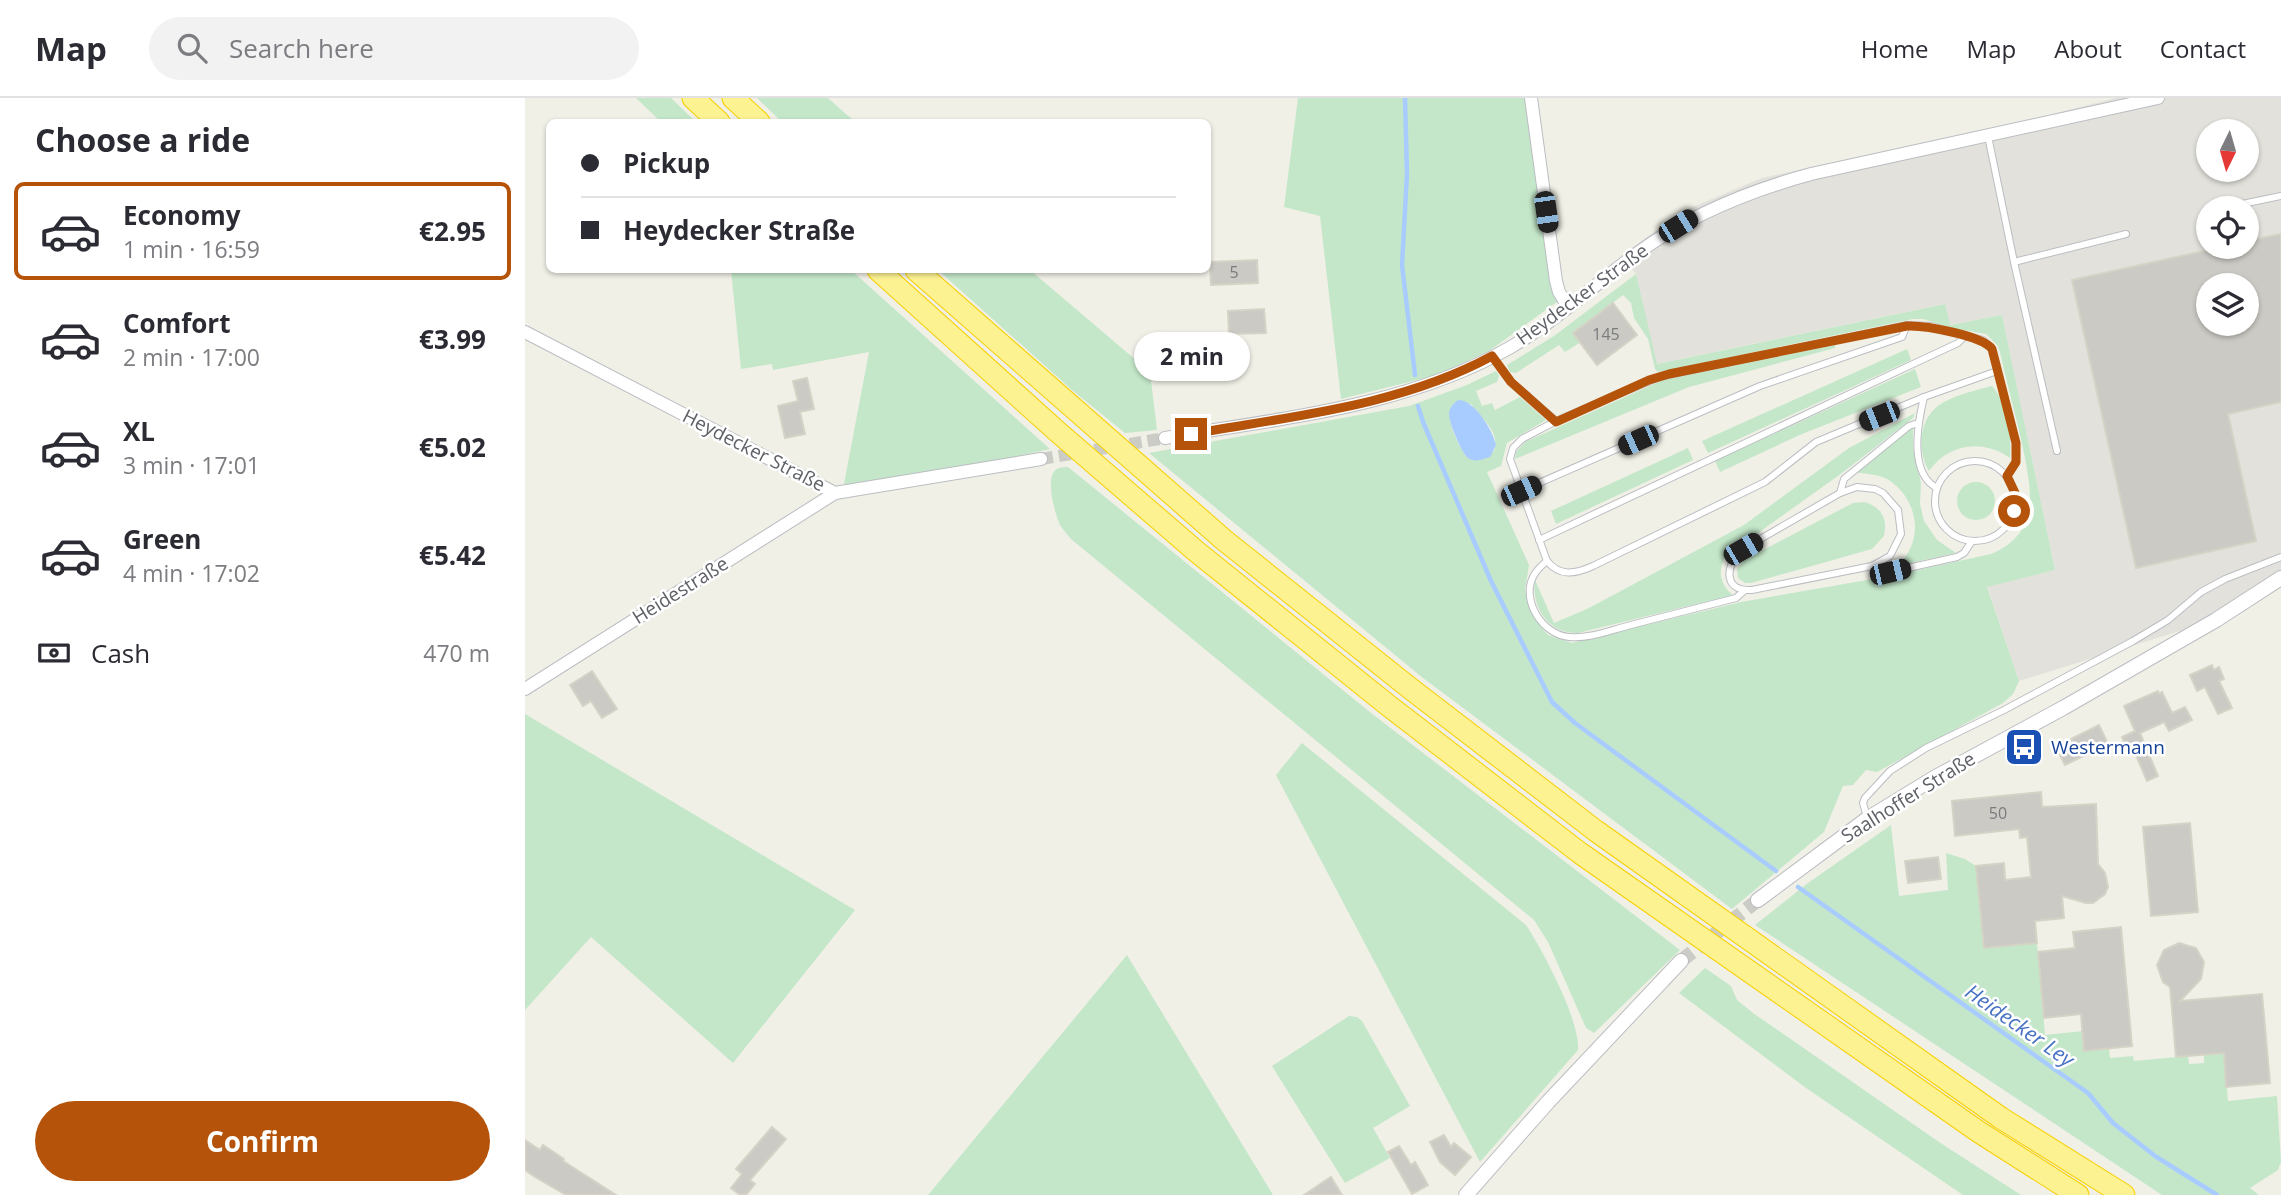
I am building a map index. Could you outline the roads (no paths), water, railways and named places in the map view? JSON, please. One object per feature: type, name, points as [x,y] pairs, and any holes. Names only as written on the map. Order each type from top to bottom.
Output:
[{"type":"highway","points":[[693,98],[716,119]]},
{"type":"highway","points":[[733,98],[756,119]]},
{"type":"highway","points":[[881,273],[1059,433],[1197,552],[1389,706],[1580,853],[1979,1132],[2078,1195]]},
{"type":"highway","points":[[919,273],[1224,540],[1574,814],[2001,1118],[2124,1195]]},
{"type":"street","points":[[1531,98],[1556,281],[1568,307]]},
{"type":"street","name":"Heydecker Straße","points":[[1165,438],[1343,407],[1400,393],[1451,376],[1530,334],[1640,251],[1692,218],[1750,192],[1811,174],[2158,98]]},
{"type":"street","name":"Heydecker Straße","points":[[525,332],[835,492],[1041,459]]},
{"type":"street","name":"Heidestraße","points":[[525,689],[835,492]]},
{"type":"street","name":"Saalhoffer Straße","points":[[1758,900],[1867,819],[1941,774],[2216,620],[2281,578]]},
{"type":"street","points":[[1466,1195],[1564,1085],[1681,961]]},
{"type":"lane","points":[[1988,136],[2057,451]]},
{"type":"lane","points":[[2259,201],[2281,196]]},
{"type":"lane","points":[[2014,262],[2126,234]]},
{"type":"lane","points":[[1521,491],[1761,386],[1902,337],[1907,326]]},
{"type":"lane","points":[[1997,371],[1924,397],[1816,443],[1765,482],[1581,571],[1562,573],[1547,561],[1511,465],[1513,448],[1522,439],[1659,377],[1907,326],[1931,326],[1983,340],[1992,349],[2010,414],[2017,452],[2016,462],[2007,476]]},
{"type":"lane","points":[[1539,540],[1947,348],[1965,336]]},
{"type":"lane","points":[[1492,356],[1511,382],[1556,422]]},
{"type":"lane","points":[[1924,397],[1918,424],[1918,450],[1924,474],[1931,485],[1937,488]]},
{"type":"lane","points":[[1840,493],[1840,485],[1849,473],[1909,426],[1918,424]]},
{"type":"lane","points":[[1975,461],[1993,465],[2007,476],[2012,484],[2016,502],[2011,520],[1997,535],[1972,541],[1959,538],[1943,525],[1935,507],[1937,488],[1948,471],[1965,462],[1975,461]]},
{"type":"lane","points":[[1547,561],[1533,575],[1530,583],[1531,599],[1541,621],[1546,628],[1560,636],[1587,636],[1736,598],[1745,590],[1872,566],[1890,556],[1899,542],[1901,527],[1898,510],[1889,498],[1875,489],[1857,487],[1840,493],[1735,555],[1728,574],[1734,584],[1745,590]]},
{"type":"lane","points":[[1872,566],[1881,572],[1890,572],[1957,556],[1964,554],[1972,541]]},
{"type":"lane","points":[[1867,819],[1863,803],[1865,798],[1891,771],[1926,748],[2133,641],[2168,620],[2201,592],[2225,579],[2281,558]]},
{"type":"water","points":[[1458,400],[1471,405],[1491,432],[1496,445],[1490,457],[1473,460],[1462,450],[1449,417],[1451,407]]},
{"type":"waterway","points":[[1405,98],[1407,174],[1402,265],[1415,375]]},
{"type":"waterway","points":[[1418,406],[1491,581],[1552,702],[1575,723],[1776,871]]},
{"type":"waterway","name":"Heidecker Ley","points":[[1798,887],[2088,1093],[2113,1123],[2155,1156],[2217,1195]]},
{"type":"tunnel","points":[[1041,459],[1165,438]]},
{"type":"tunnel","points":[[1681,961],[1758,900]]},
{"type":"place","name":"Westermann","points":[[2024,747]]}]
